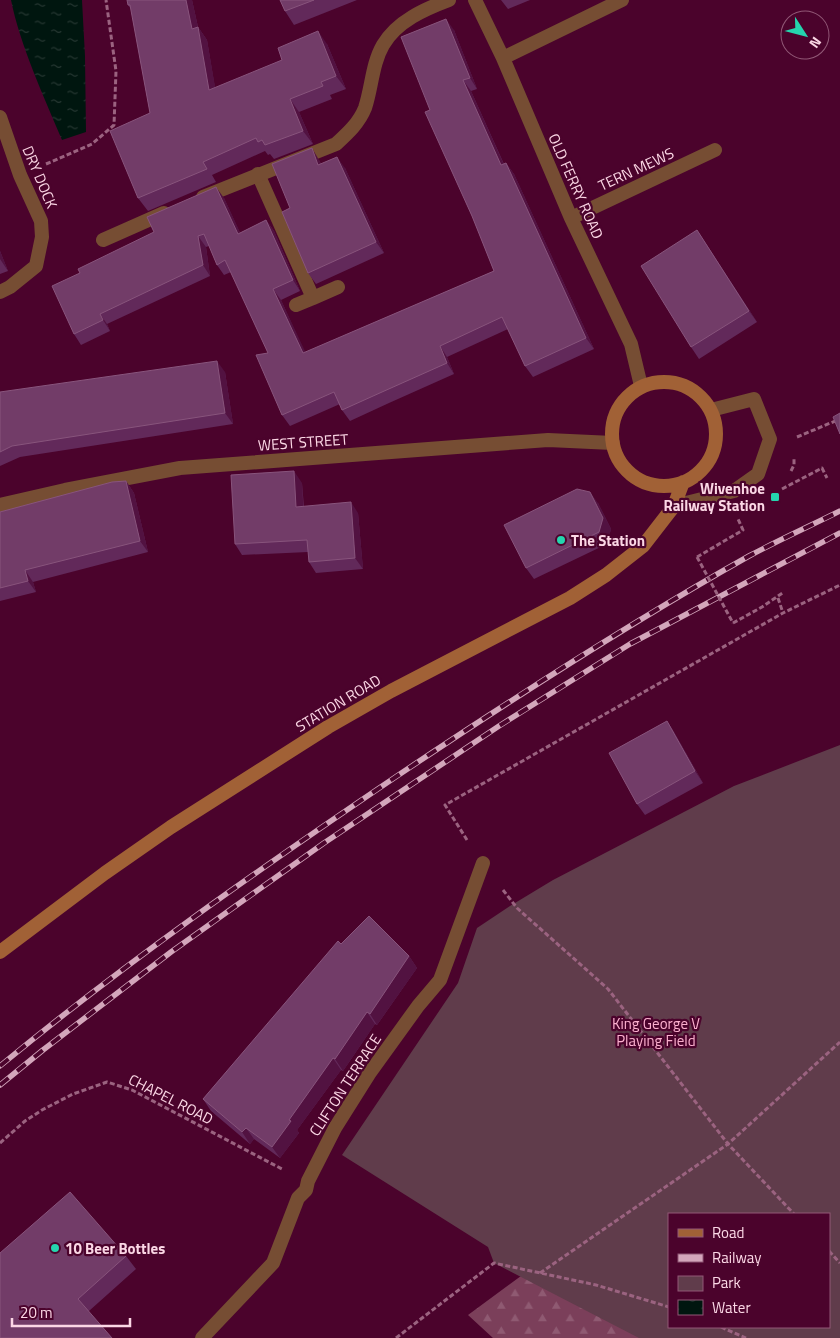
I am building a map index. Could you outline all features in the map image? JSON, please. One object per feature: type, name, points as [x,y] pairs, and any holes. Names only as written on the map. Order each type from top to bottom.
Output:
[{"type":"main road","points":[[657,382],[673,382],[688,387],[701,397],[711,410],[716,426],[715,444],[709,460],[698,473],[683,482],[660,486],[639,479],[621,464],[613,443],[612,429],[615,416],[626,399],[641,386],[657,382]]},
{"type":"main road","name":"STATION ROAD","points":[[0,952],[171,826],[328,727],[391,691],[570,598],[599,580],[643,546],[674,506],[683,482]]},
{"type":"street","points":[[103,240],[258,174],[336,144],[353,128],[364,108],[375,65],[384,44],[398,26],[430,7],[449,0]]},
{"type":"street","name":"OLD FERRY ROAD","points":[[475,0],[503,58],[571,218],[631,344],[641,386]]},
{"type":"street","points":[[503,58],[622,0]]},
{"type":"street","name":"DRY DOCK","points":[[0,118],[20,175],[41,221],[42,237],[36,266],[10,287],[0,292]]},
{"type":"street","name":"TERN MEWS","points":[[571,218],[715,150]]},
{"type":"street","points":[[258,174],[313,298]]},
{"type":"street","points":[[296,305],[338,287]]},
{"type":"street","points":[[674,506],[734,491],[758,474],[770,439],[754,399],[711,410]]},
{"type":"street","name":"WEST STREET","points":[[0,505],[65,490],[180,468],[548,440],[613,443]]},
{"type":"street","name":"CLIFTON TERRACE","points":[[202,1338],[273,1263],[298,1198],[306,1190],[334,1128],[369,1074],[418,1006],[440,980],[483,863]]},
{"type":"path","points":[[20,175],[92,144],[114,125],[116,71],[106,0]]},
{"type":"path","points":[[791,440],[840,419]]},
{"type":"path","points":[[778,491],[822,468],[827,478]]},
{"type":"path","points":[[736,514],[743,530],[697,558],[733,623],[778,598],[784,592]]},
{"type":"path","points":[[469,843],[445,805],[783,613],[840,585]]},
{"type":"path","points":[[778,598],[783,613]]},
{"type":"path","points":[[483,863],[517,908],[608,989],[728,1144],[793,1213]]},
{"type":"path","points":[[540,1273],[728,1144],[840,1042]]},
{"type":"path","name":"CHAPEL ROAD","points":[[0,1143],[25,1121],[42,1110],[73,1094],[107,1082],[132,1090],[308,1182]]},
{"type":"path","points":[[830,1252],[840,1263]]},
{"type":"path","points":[[396,1338],[494,1263],[596,1285],[668,1307]]},
{"type":"path","points":[[723,1328],[746,1338]]},
{"type":"green space","name":"King George V Playing Field","points":[[840,745],[840,1338],[639,1338],[494,1263],[488,1247],[342,1155],[458,983],[477,928],[553,880],[734,786]]},
{"type":"green space","points":[[521,1276],[634,1311],[668,1328],[707,1338],[493,1338],[468,1315]]},
{"type":"water","points":[[11,0],[82,0],[86,132],[62,140],[26,53]]},
{"type":"building","points":[[127,0],[186,0],[192,29],[198,27],[209,90],[282,60],[278,48],[318,31],[336,76],[321,82],[323,86],[290,99],[303,131],[265,145],[262,140],[258,142],[256,138],[203,162],[207,169],[138,198],[110,131],[150,113],[130,5],[128,5]]},
{"type":"building","points":[[280,0],[314,0],[285,11]]},
{"type":"building","points":[[446,19],[470,78],[463,80],[501,165],[506,163],[586,338],[525,366],[502,317],[440,346],[447,363],[342,410],[334,392],[282,415],[256,355],[268,353],[225,260],[217,265],[204,234],[198,236],[203,265],[100,314],[103,320],[74,334],[52,286],[80,273],[78,269],[154,232],[147,217],[216,187],[238,234],[266,220],[293,280],[273,289],[303,353],[494,271],[472,216],[425,112],[430,110],[401,37]]},
{"type":"building","points":[[312,148],[318,165],[337,157],[376,242],[308,273],[282,212],[290,208],[272,164]]},
{"type":"building","points":[[697,230],[749,311],[691,347],[641,266]]},
{"type":"building","points":[[217,361],[225,413],[12,446],[0,452],[0,392]]},
{"type":"building","points":[[840,413],[840,434],[833,417]]},
{"type":"building","points":[[294,471],[296,507],[351,502],[355,558],[309,562],[307,540],[235,544],[231,475]]},
{"type":"building","points":[[126,481],[140,541],[25,570],[28,581],[0,588],[0,512],[112,482]]},
{"type":"building","name":"The Station","points":[[577,489],[590,492],[603,518],[599,532],[526,568],[504,525]]},
{"type":"building","points":[[667,721],[695,771],[637,804],[609,753]]},
{"type":"building","points":[[369,916],[409,956],[370,1014],[367,1012],[335,1059],[333,1058],[272,1147],[246,1128],[242,1132],[203,1099],[338,941],[341,944]]},
{"type":"building","points":[[70,1192],[126,1256],[78,1299],[112,1338],[0,1338],[0,1253]]},
{"type":"railway","points":[[0,1066],[96,990],[195,916],[440,747],[527,690],[659,608],[749,556],[840,511]]},
{"type":"railway","points":[[0,1085],[171,952],[324,843],[499,726],[630,644],[840,533]]},
{"type":"place","name":"Wivenhoe Railway Station","points":[[775,497]]},
{"type":"place","name":"The Station","points":[[561,540]]},
{"type":"place","name":"10 Beer Bottles","points":[[55,1248]]}]
